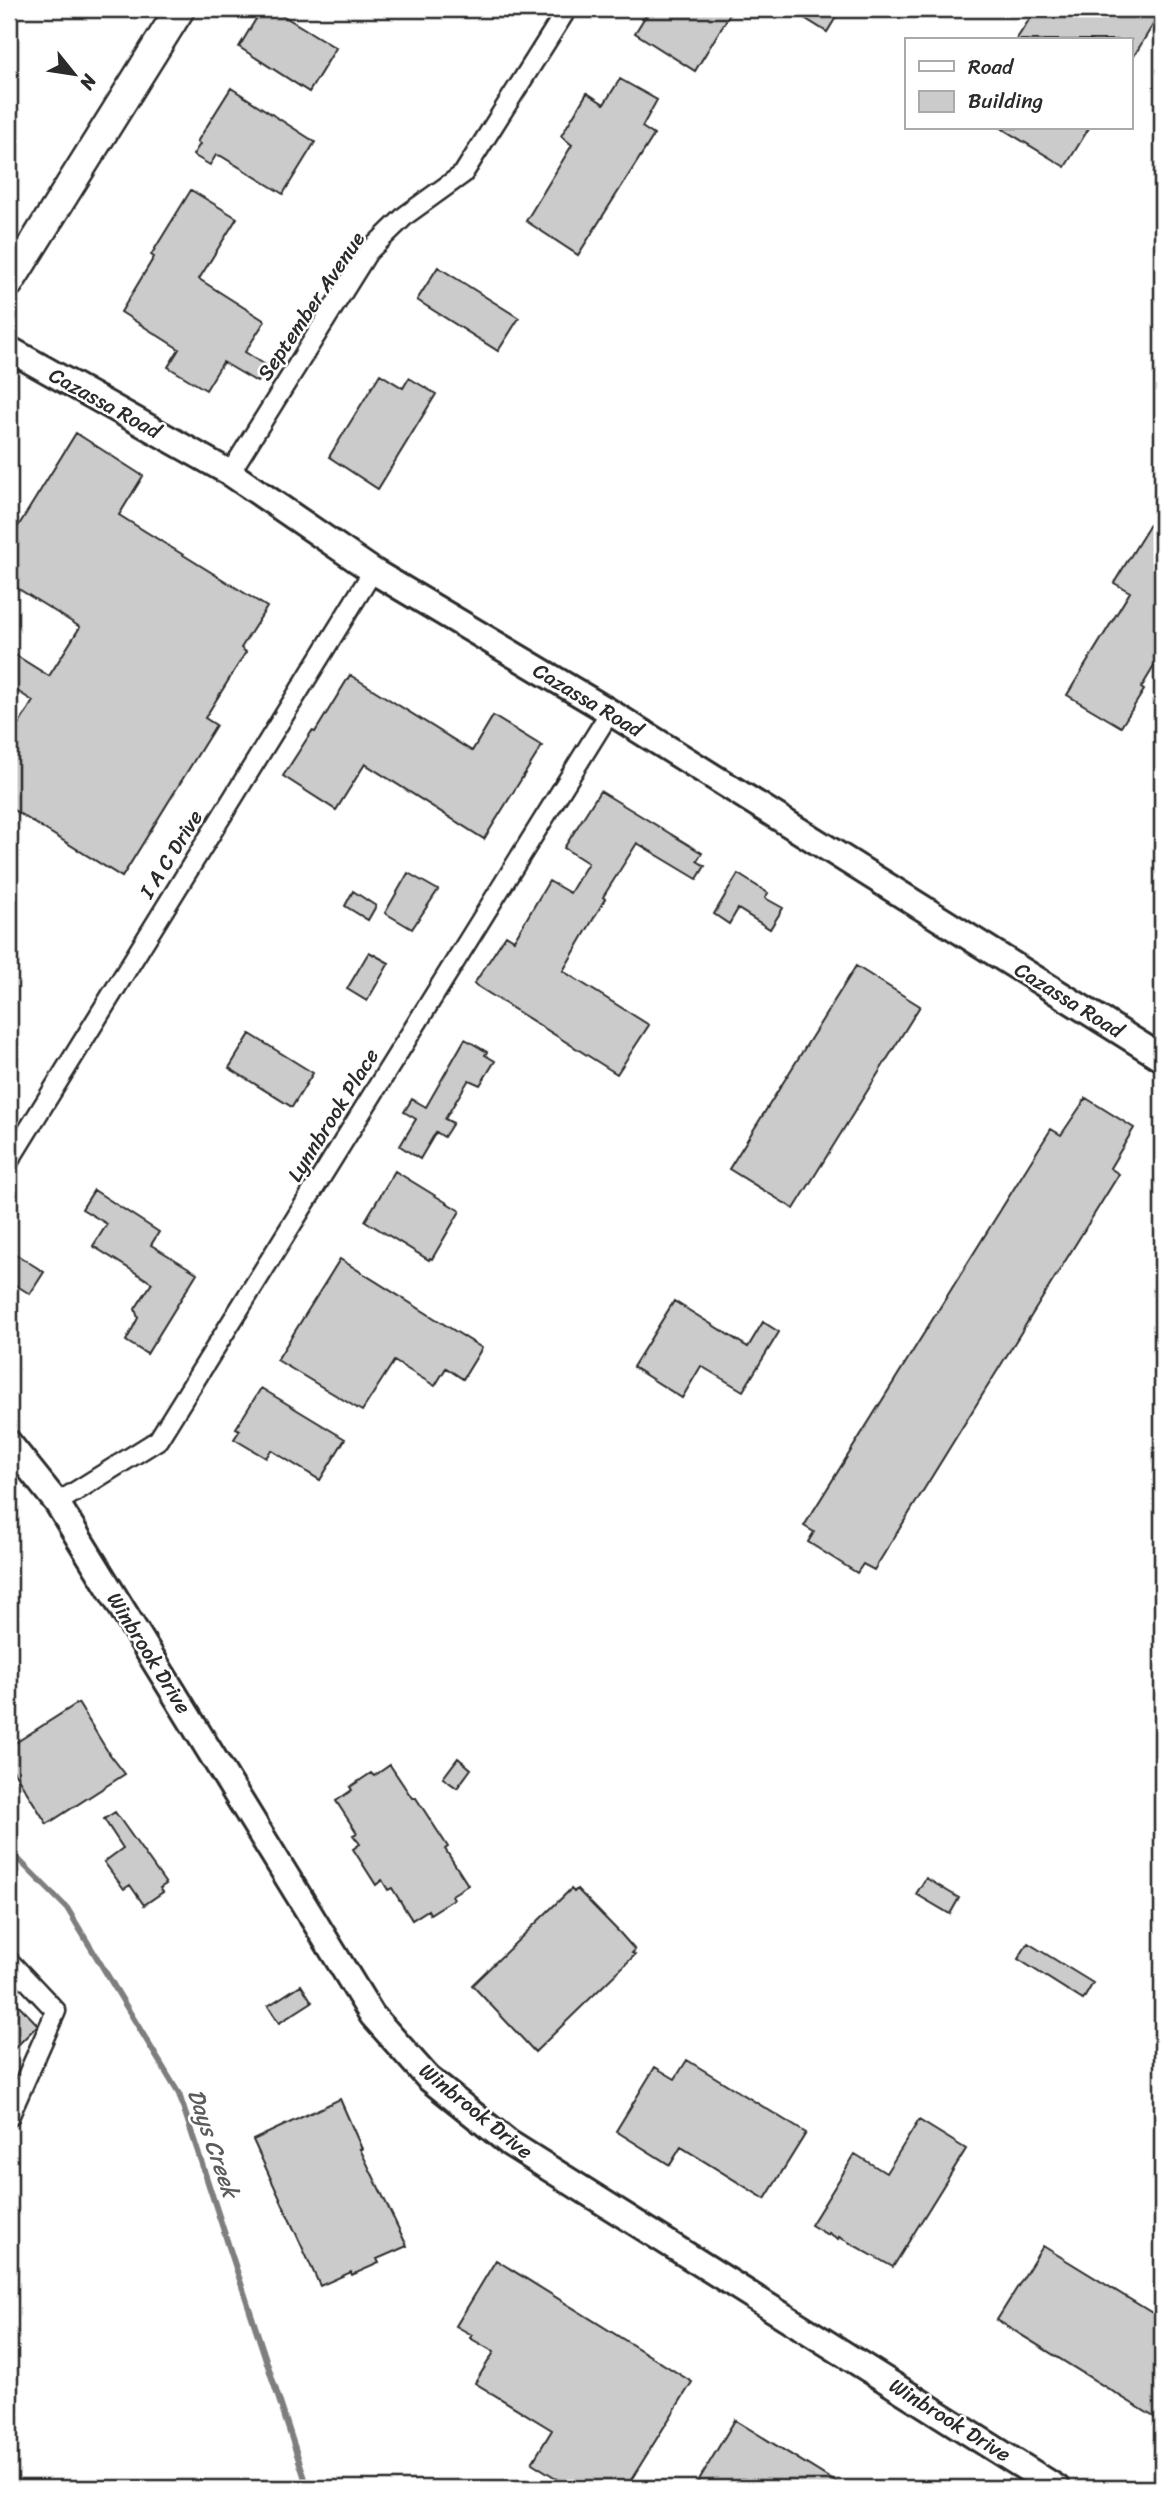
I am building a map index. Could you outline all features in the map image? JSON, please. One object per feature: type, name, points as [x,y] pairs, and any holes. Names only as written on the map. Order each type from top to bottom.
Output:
[{"type":"main road","points":[[9,283],[180,9]]},
{"type":"street","name":"September Avenue","points":[[230,473],[368,252],[406,215],[463,174],[567,9]]},
{"type":"street","name":"Cazassa Road","points":[[9,349],[230,473],[373,571],[610,712],[1162,1058]]},
{"type":"street","name":"I A C Drive","points":[[9,1161],[373,571]]},
{"type":"street","name":"Lynnbrook Place","points":[[57,1503],[158,1440],[610,712]]},
{"type":"street","name":"Winbrook Drive","points":[[9,1443],[57,1503],[372,2015],[428,2078],[509,2143],[1057,2488]]},
{"type":"street","points":[[9,1961],[56,2011],[9,2117]]},
{"type":"building","points":[[262,9],[272,9],[336,48],[309,92],[239,47]]},
{"type":"building","points":[[650,9],[733,9],[695,71],[635,33]]},
{"type":"building","points":[[790,9],[841,9],[827,32]]},
{"type":"building","points":[[1036,9],[1162,9],[1132,59],[1132,38],[1017,38]]},
{"type":"building","points":[[620,79],[657,100],[642,127],[654,135],[578,255],[526,221],[572,145],[561,136],[587,93],[604,104]]},
{"type":"building","points":[[231,88],[315,142],[283,194],[221,156],[216,155],[210,165],[193,155],[200,144],[197,142]]},
{"type":"building","points":[[1004,130],[1088,130],[1065,167]]},
{"type":"building","points":[[191,190],[237,218],[199,279],[265,321],[245,352],[267,366],[257,382],[223,362],[206,390],[168,367],[179,349],[121,312],[154,257],[151,255]]},
{"type":"building","points":[[438,267],[519,318],[498,351],[417,300]]},
{"type":"building","points":[[380,374],[403,388],[409,378],[436,394],[378,489],[329,457]]},
{"type":"building","points":[[76,433],[143,476],[119,515],[267,607],[241,648],[246,652],[205,718],[216,725],[122,877],[9,807],[9,741],[33,701],[9,686],[9,651],[49,676],[80,627],[9,583],[9,541]]},
{"type":"building","points":[[1162,505],[1162,653],[1141,688],[1144,690],[1121,727],[1067,695],[1130,592],[1114,583]]},
{"type":"building","points":[[350,675],[472,751],[493,716],[542,746],[484,839],[365,764],[336,810],[283,776],[312,731],[315,732]]},
{"type":"building","points":[[600,791],[702,853],[697,861],[705,866],[697,879],[637,843],[603,897],[605,899],[563,971],[649,1025],[617,1074],[474,984],[506,935],[514,940],[549,881],[570,893],[588,863],[564,848]]},
{"type":"building","points":[[408,873],[438,890],[412,929],[385,913]]},
{"type":"building","points":[[738,874],[768,893],[765,898],[783,908],[770,929],[738,909],[729,924],[714,914]]},
{"type":"building","points":[[353,891],[376,906],[368,920],[345,906]]},
{"type":"building","points":[[369,952],[389,963],[367,1001],[347,989]]},
{"type":"building","points":[[856,966],[920,1006],[794,1209],[729,1169]]},
{"type":"building","points":[[250,1034],[313,1073],[292,1107],[229,1068]]},
{"type":"building","points":[[465,1039],[487,1052],[485,1055],[495,1061],[480,1085],[468,1081],[445,1119],[453,1123],[444,1137],[436,1132],[420,1159],[400,1146],[416,1119],[404,1112],[412,1099],[426,1107]]},
{"type":"building","points":[[1086,1098],[1134,1128],[1110,1168],[1119,1174],[874,1570],[863,1564],[857,1573],[808,1542],[814,1532],[804,1526],[1051,1129],[1061,1135]]},
{"type":"building","points":[[395,1171],[460,1211],[432,1259],[429,1260],[365,1221]]},
{"type":"building","points":[[94,1190],[159,1232],[151,1245],[197,1273],[147,1354],[126,1341],[138,1318],[135,1309],[152,1283],[93,1246],[107,1224],[82,1209]]},
{"type":"building","points":[[9,1250],[44,1272],[30,1294],[9,1281]]},
{"type":"building","points":[[340,1259],[482,1348],[463,1379],[446,1368],[435,1386],[394,1361],[362,1411],[277,1360]]},
{"type":"building","points":[[674,1301],[748,1347],[763,1322],[779,1332],[743,1391],[701,1366],[682,1398],[633,1367]]},
{"type":"building","points":[[261,1388],[345,1439],[320,1480],[271,1450],[266,1458],[234,1439],[240,1430],[236,1428]]},
{"type":"building","points":[[78,1703],[125,1774],[47,1824],[9,1764],[9,1747]]},
{"type":"building","points":[[458,1758],[471,1769],[457,1788],[443,1778]]},
{"type":"building","points":[[390,1765],[412,1798],[416,1798],[448,1847],[445,1849],[468,1885],[452,1895],[454,1899],[430,1914],[428,1910],[412,1920],[392,1888],[388,1890],[382,1880],[376,1885],[353,1849],[360,1844],[353,1835],[357,1833],[336,1801],[352,1790],[350,1787],[371,1773],[374,1776]]},
{"type":"building","points":[[115,1812],[166,1884],[160,1888],[163,1892],[144,1905],[130,1885],[124,1889],[104,1862],[123,1848],[104,1819]]},
{"type":"building","points":[[926,1878],[959,1898],[950,1914],[916,1894]]},
{"type":"building","points":[[571,1889],[574,1892],[577,1889],[620,1933],[635,1950],[632,1953],[635,1955],[535,2052],[472,1985]]},
{"type":"building","points":[[1028,1943],[1093,1983],[1083,2000],[1018,1959]]},
{"type":"building","points":[[301,1985],[312,2002],[279,2023],[268,2006]]},
{"type":"building","points":[[9,1995],[38,2025],[9,2054]]},
{"type":"building","points":[[687,2060],[806,2133],[765,2199],[681,2147],[670,2165],[616,2131],[655,2067],[675,2079]]},
{"type":"building","points":[[340,2099],[360,2149],[407,2246],[377,2259],[379,2263],[320,2286],[253,2140]]},
{"type":"building","points":[[919,2120],[966,2149],[893,2267],[811,2225],[855,2154],[886,2173]]},
{"type":"building","points":[[1043,2246],[1162,2319],[1162,2422],[997,2320]]},
{"type":"building","points":[[496,2260],[692,2382],[626,2488],[572,2488],[532,2463],[552,2430],[475,2383],[494,2352],[456,2326]]},
{"type":"building","points":[[735,2420],[845,2488],[694,2488]]},
{"type":"waterway","name":"Days Creek","points":[[9,1850],[67,1908],[179,2094],[308,2488]]}]
